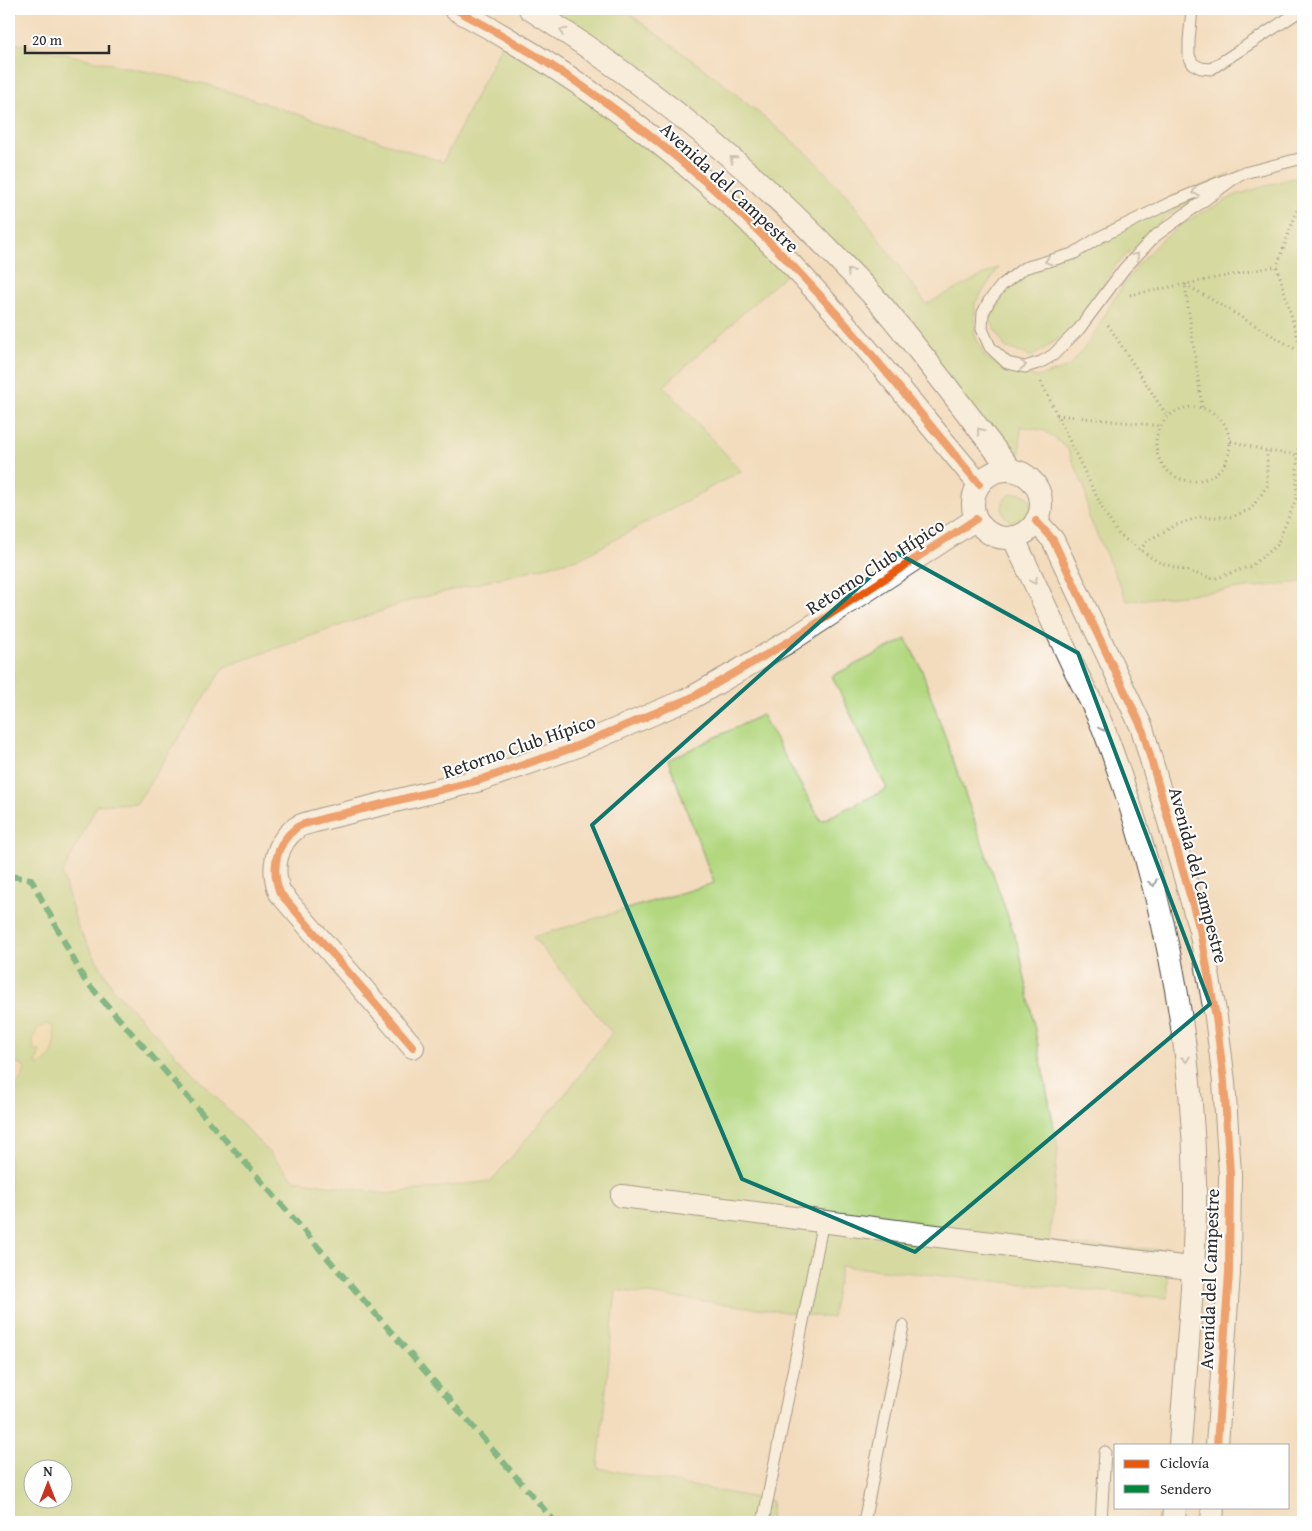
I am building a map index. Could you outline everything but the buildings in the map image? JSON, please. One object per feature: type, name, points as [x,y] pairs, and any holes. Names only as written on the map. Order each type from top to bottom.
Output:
[{"type":"street","name":"Avenida del Campestre","points":[[455,9],[576,79],[638,125],[717,192],[785,257],[849,329],[979,484]]},
{"type":"street","name":"Avenida del Campestre","points":[[530,9],[597,52],[660,99],[742,166],[813,234],[884,307],[1010,469]]},
{"type":"street","points":[[1010,469],[1024,474],[1038,490],[1040,511],[1036,521],[1028,530],[1013,537],[994,535],[983,529],[976,519],[972,499],[979,484],[990,473],[1010,469]]},
{"type":"street","name":"Retorno Club Hípico","points":[[414,1047],[280,893],[276,883],[275,860],[283,841],[297,827],[322,819],[480,780],[572,748],[692,697],[788,642],[976,519]]},
{"type":"street","name":"Avenida del Campestre","points":[[1036,521],[1053,540],[1142,728],[1200,930],[1216,1017],[1224,1082],[1230,1174],[1229,1272],[1217,1444]]},
{"type":"street","name":"Avenida del Campestre","points":[[1013,537],[1106,736],[1142,841],[1164,923],[1182,1021],[1190,1092],[1195,1186],[1192,1269],[1180,1444]]},
{"type":"street","points":[[1182,1021],[1216,1017]]},
{"type":"street","points":[[622,1196],[1192,1269],[1229,1272]]},
{"type":"street","points":[[1174,1522],[1175,1508]]},
{"type":"street","points":[[1212,1522],[1213,1508]]},
{"type":"lane","points":[[1192,9],[1190,56],[1193,64],[1201,68],[1212,69],[1303,9]]},
{"type":"lane","points":[[1240,174],[1154,237],[1124,269],[1079,329],[1053,354],[1036,364],[1025,367],[1008,363],[990,347],[982,329],[983,313],[989,301],[1002,285],[1024,268],[1073,254],[1100,237],[1172,202],[1240,174],[1303,158]]},
{"type":"lane","points":[[763,1522],[824,1221]]},
{"type":"lane","points":[[864,1522],[904,1326]]},
{"type":"lane","points":[[1101,1522],[1105,1452]]},
{"type":"path","points":[[1036,364],[1038,377],[1056,415],[1104,512],[1119,535],[1158,562],[1214,579],[1251,566],[1277,545],[1296,499],[1302,353],[1277,266],[1303,194]]},
{"type":"path","points":[[1103,298],[1108,300],[1277,266]]},
{"type":"path","points":[[1185,284],[1302,353]]},
{"type":"path","points":[[1185,284],[1202,407]]},
{"type":"path","points":[[1094,310],[1103,317],[1167,416]]},
{"type":"path","points":[[1202,407],[1213,412],[1222,420],[1228,430],[1231,442],[1230,454],[1224,465],[1206,479],[1193,481],[1180,479],[1169,473],[1160,463],[1156,451],[1156,438],[1160,426],[1167,416],[1178,409],[1202,407]]},
{"type":"path","points":[[1056,415],[1160,426]]},
{"type":"path","points":[[1231,442],[1267,451],[1298,455]]},
{"type":"path","points":[[1140,550],[1148,541],[1176,525],[1200,517],[1232,517],[1252,509],[1267,486],[1267,451]]},
{"type":"highlighted area","points":[[897,553],[1078,653],[1210,1004],[915,1252],[742,1179],[592,825]]},
{"type":"green space","points":[[541,9],[623,9],[715,77],[808,154],[851,200],[926,304],[999,267],[975,303],[975,335],[985,357],[1009,372],[1038,377],[1069,367],[1091,339],[1114,299],[1136,267],[1160,241],[1192,218],[1236,195],[1289,179],[1303,177],[1303,582],[1127,601],[1089,517],[1085,489],[1067,448],[1045,431],[1021,426],[1019,469],[758,175]]},
{"type":"green space","points":[[509,30],[800,261],[664,386],[741,471],[581,558],[412,600],[224,667],[137,803],[97,805],[62,874],[78,928],[114,990],[295,1180],[386,1194],[491,1181],[570,1088],[612,1033],[533,937],[714,883],[668,760],[762,715],[821,821],[887,789],[832,676],[906,639],[920,665],[1019,948],[1058,1148],[1049,1244],[1168,1250],[1168,1298],[841,1266],[832,1318],[616,1290],[598,1468],[772,1501],[770,1522],[9,1522],[9,42],[209,85],[443,162]]},
{"type":"green space","points":[[1229,175],[1167,216],[1115,266],[1078,325],[1032,357],[1005,347],[990,320],[1008,286],[1134,212]]},
{"type":"green space","points":[[1017,493],[1028,497],[1032,508],[1028,519],[1017,523],[1006,519],[1002,508],[1006,497]]},
{"type":"sand","points":[[47,1024],[53,1026],[54,1049],[49,1058],[40,1066],[36,1064],[40,1051],[34,1051],[34,1034],[39,1028]]},
{"type":"sand","points":[[9,1063],[21,1064],[25,1069],[22,1079],[9,1091]]},
{"type":"marked path","points":[[9,876],[31,879],[84,979],[243,1160],[555,1522]]},
{"type":"cycle path","points":[[455,9],[501,34],[588,90],[630,120],[710,185],[811,285],[979,484]]},
{"type":"cycle path","points":[[413,1047],[280,893],[276,875],[277,858],[279,850],[289,834],[299,826],[308,823],[480,780],[572,748],[693,697],[788,642],[976,519]]},
{"type":"cycle path","points":[[1036,521],[1053,540],[1142,728],[1200,930],[1216,1017],[1224,1082],[1230,1174],[1229,1273],[1217,1444]]}]
